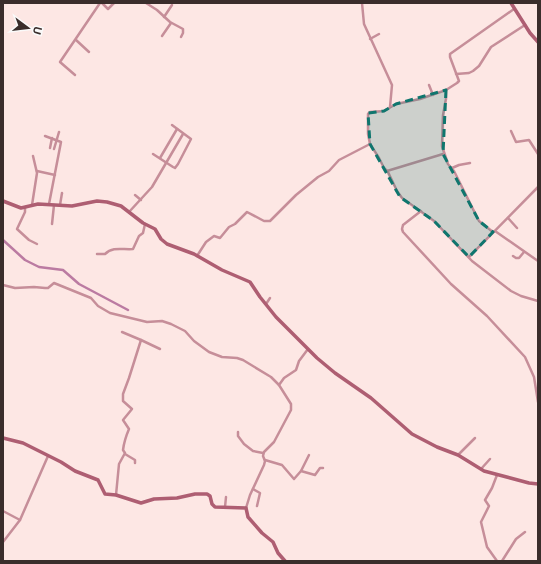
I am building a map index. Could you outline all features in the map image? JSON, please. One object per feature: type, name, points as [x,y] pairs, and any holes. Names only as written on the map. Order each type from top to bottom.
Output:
[{"type":"street","points":[[75,74],[60,62],[101,3],[108,9],[112,4]]},
{"type":"street","points":[[146,3],[157,10],[171,23],[184,29],[184,33],[181,37]]},
{"type":"street","points":[[362,3],[364,24],[392,85],[390,107]]},
{"type":"street","points":[[511,3],[530,33],[538,42]]},
{"type":"street","points":[[164,17],[172,5]]},
{"type":"street","points":[[514,9],[450,53],[450,57],[459,81],[458,83],[433,95],[396,104],[384,111],[372,110],[368,113],[368,134],[370,144],[384,168],[387,170],[400,197],[437,224],[472,261],[510,291],[538,301]]},
{"type":"street","points":[[162,36],[171,23]]},
{"type":"street","points":[[456,74],[472,72],[479,66],[491,47],[525,24]]},
{"type":"street","points":[[370,39],[379,34]]},
{"type":"street","points":[[76,40],[89,52]]},
{"type":"street","points":[[429,85],[433,95]]},
{"type":"street","points":[[446,90],[442,146],[443,154],[449,166],[452,168],[470,200],[479,221],[538,262]]},
{"type":"street","points":[[153,154],[175,168],[191,139],[172,126]]},
{"type":"street","points":[[160,158],[177,129]]},
{"type":"street","points":[[511,131],[516,142],[529,140],[538,154]]},
{"type":"street","points":[[54,149],[59,132]]},
{"type":"street","points":[[128,212],[152,187],[183,134]]},
{"type":"street","points":[[45,136],[61,142],[55,175],[52,224]]},
{"type":"street","points":[[50,148],[52,138]]},
{"type":"street","points":[[197,256],[206,242],[214,236],[220,238],[229,227],[235,224],[247,212],[264,221],[270,221],[296,195],[318,177],[329,171],[340,160],[370,144]]},
{"type":"street","points":[[387,170],[443,154]]},
{"type":"street","points":[[32,205],[37,171],[33,156]]},
{"type":"street","points":[[452,168],[457,165],[470,163]]},
{"type":"street","points":[[37,171],[55,175]]},
{"type":"street","points":[[148,184],[152,187]]},
{"type":"street","points":[[469,257],[538,187]]},
{"type":"street","points":[[60,206],[62,193]]},
{"type":"street","points":[[135,195],[141,200]]},
{"type":"street","points":[[3,201],[25,208],[38,204],[72,206],[92,201],[100,201],[118,205],[145,224],[155,229],[164,242],[248,281],[276,317],[308,349],[335,373],[375,402],[412,434],[437,447],[458,455],[480,469],[497,475],[538,484]]},
{"type":"street","points":[[25,208],[25,212],[17,229],[29,240],[37,244]]},
{"type":"street","points":[[421,211],[403,225],[403,232],[446,279],[487,316],[524,357],[534,377],[538,402]]},
{"type":"street","points":[[508,218],[517,228]]},
{"type":"street","points":[[97,254],[105,254],[109,250],[133,249],[139,236],[143,233],[145,224]]},
{"type":"street","points":[[513,256],[519,258],[524,252]]},
{"type":"street","points":[[3,285],[15,288],[48,288],[54,283],[90,298],[98,306],[110,313],[147,322],[164,322],[185,331],[194,341],[209,352],[222,358],[237,358],[243,360],[270,377],[279,385],[291,404],[291,410],[274,442],[263,454]]},
{"type":"street","points":[[266,304],[270,298]]},
{"type":"street","points":[[122,332],[160,349]]},
{"type":"street","points":[[116,495],[119,464],[125,452],[123,450],[129,428],[123,420],[132,409],[123,401],[122,394],[129,378],[141,340]]},
{"type":"street","points":[[279,385],[284,378],[296,370],[299,361],[308,349]]},
{"type":"street","points":[[238,432],[238,436],[244,444],[255,452],[263,454]]},
{"type":"street","points":[[3,438],[20,442],[75,471],[98,480],[104,493],[116,495],[141,503],[154,498],[177,498],[195,494],[207,494],[210,497],[213,506],[246,508]]},
{"type":"street","points":[[458,455],[475,438]]},
{"type":"street","points":[[124,454],[135,460],[135,463]]},
{"type":"street","points":[[263,454],[264,465],[246,508],[248,517],[262,533],[273,542],[278,553],[285,561]]},
{"type":"street","points":[[264,460],[282,465],[293,479],[298,476],[309,455]]},
{"type":"street","points":[[3,542],[20,520],[48,456]]},
{"type":"street","points":[[480,469],[490,459]]},
{"type":"street","points":[[301,471],[315,475],[320,468],[323,468]]},
{"type":"street","points":[[497,475],[485,500],[490,506],[481,523],[487,547],[497,561]]},
{"type":"street","points":[[253,489],[260,493],[256,506]]},
{"type":"street","points":[[225,507],[226,497]]},
{"type":"street","points":[[3,511],[20,520]]},
{"type":"street","points":[[502,561],[516,539],[525,532]]},
{"type":"highlighted area","points":[[446,90],[443,154],[479,221],[493,232],[469,257],[434,221],[400,197],[370,144],[368,113],[384,111],[396,104]]},
{"type":"waterway","points":[[3,240],[25,260],[39,267],[63,270],[79,284],[128,310]]}]
